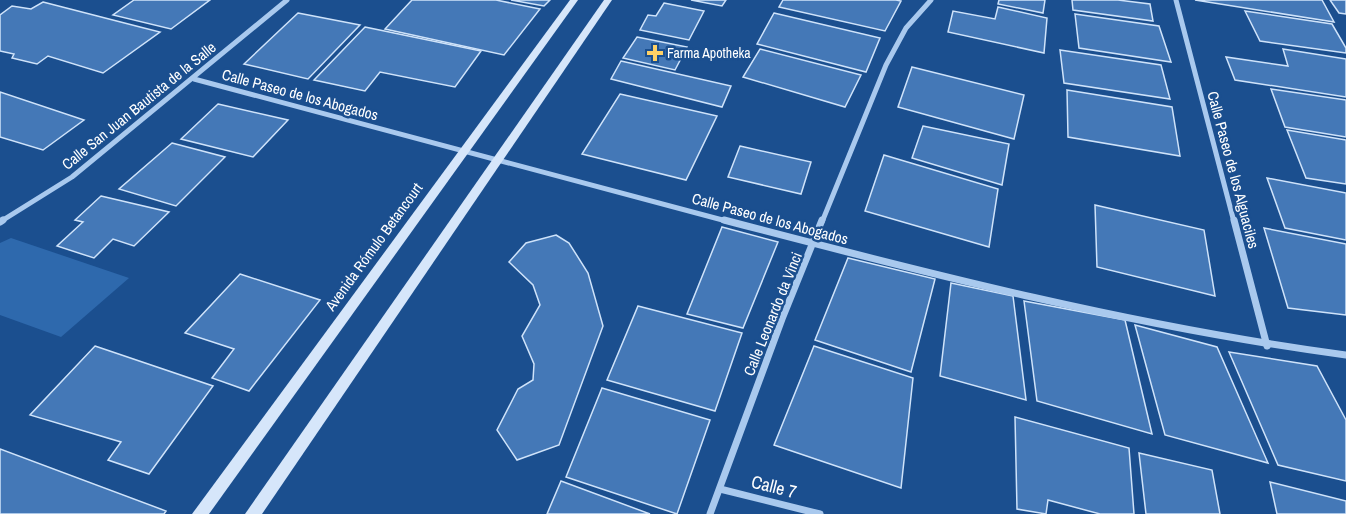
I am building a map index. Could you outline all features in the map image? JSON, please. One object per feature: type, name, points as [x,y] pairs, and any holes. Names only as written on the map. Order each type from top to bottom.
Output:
[{"type":"main road","name":"Avenida Rómulo Betancourt","points":[[200,514],[574,0]]},
{"type":"main road","points":[[253,514],[608,0]]},
{"type":"street","name":"Calle San Juan Bautista de la Salle","points":[[0,222],[72,177],[194,79],[287,0]]},
{"type":"street","name":"Calle Leonardo da Vinci","points":[[710,514],[782,319],[886,65],[906,28],[931,0]]},
{"type":"street","name":"Calle Paseo de los Alguaciles","points":[[1176,0],[1267,346]]},
{"type":"street","name":"Calle Paseo de los Abogados","points":[[194,79],[814,244],[1063,304],[1267,346],[1346,355]]},
{"type":"street","name":"Calle 7","points":[[720,489],[820,514]]},
{"type":"shaded area","points":[[11,238],[129,278],[61,337],[0,315],[0,243]]},
{"type":"building","points":[[134,0],[210,0],[171,29],[113,15]]},
{"type":"building","points":[[412,0],[496,0],[540,9],[504,55],[385,29]]},
{"type":"building","points":[[511,0],[550,0],[544,6]]},
{"type":"building","points":[[691,0],[726,0],[722,6]]},
{"type":"building","points":[[783,0],[901,1],[885,31],[779,7]]},
{"type":"building","points":[[999,0],[1045,0],[1043,13],[998,4]]},
{"type":"building","points":[[1072,0],[1118,0],[1150,4],[1153,21],[1073,10]]},
{"type":"building","points":[[1195,0],[1322,0],[1334,22]]},
{"type":"building","points":[[1330,0],[1346,0],[1346,14],[1339,13]]},
{"type":"building","points":[[43,2],[160,32],[103,73],[48,56],[37,64],[12,58],[14,54],[0,51],[0,15],[12,6],[31,9]]},
{"type":"building","points":[[664,3],[704,11],[689,40],[640,30],[648,15],[656,16]]},
{"type":"building","points":[[998,7],[1047,18],[1044,53],[948,32],[953,11],[995,19]]},
{"type":"building","points":[[1245,11],[1332,24],[1346,48],[1346,53],[1260,41]]},
{"type":"building","points":[[298,13],[360,25],[308,79],[244,64]]},
{"type":"building","points":[[774,13],[880,38],[866,72],[757,44]]},
{"type":"building","points":[[1075,14],[1159,26],[1171,62],[1079,48]]},
{"type":"building","points":[[365,27],[481,51],[455,87],[380,72],[365,91],[314,80]]},
{"type":"building","name":"Farma Apotheka","points":[[637,37],[687,47],[675,70],[623,58]]},
{"type":"building","points":[[760,49],[861,75],[845,107],[743,77]]},
{"type":"building","points":[[1283,49],[1346,59],[1346,97],[1235,80],[1226,57],[1288,66]]},
{"type":"building","points":[[1060,50],[1161,65],[1170,99],[1064,83]]},
{"type":"building","points":[[621,61],[731,86],[722,107],[611,79]]},
{"type":"building","points":[[912,67],[1024,95],[1014,139],[898,107]]},
{"type":"building","points":[[1271,89],[1346,100],[1346,137],[1285,127]]},
{"type":"building","points":[[1067,90],[1172,107],[1180,156],[1068,137]]},
{"type":"building","points":[[0,92],[84,120],[43,150],[0,137]]},
{"type":"building","points":[[620,94],[717,116],[686,180],[582,154]]},
{"type":"building","points":[[218,104],[288,120],[253,157],[181,139]]},
{"type":"building","points":[[923,126],[1009,144],[1002,185],[912,158]]},
{"type":"building","points":[[1287,130],[1346,140],[1346,184],[1306,178]]},
{"type":"building","points":[[172,143],[225,157],[176,206],[119,189]]},
{"type":"building","points":[[740,146],[811,162],[801,194],[728,177]]},
{"type":"building","points":[[884,155],[998,189],[989,247],[865,211]]},
{"type":"building","points":[[1267,178],[1346,193],[1346,240],[1285,228]]},
{"type":"building","points":[[101,196],[169,212],[134,246],[113,239],[94,258],[57,246],[83,222],[75,220]]},
{"type":"building","points":[[1095,205],[1204,230],[1215,296],[1097,267]]},
{"type":"building","points":[[722,227],[778,242],[743,328],[687,314]]},
{"type":"building","points":[[1264,228],[1346,244],[1346,315],[1288,308]]},
{"type":"building","points":[[556,235],[569,243],[588,273],[603,326],[559,445],[517,460],[497,430],[518,389],[533,380],[534,364],[522,336],[540,305],[533,285],[509,262],[526,243]]},
{"type":"building","points":[[848,258],[935,279],[911,372],[815,340]]},
{"type":"building","points":[[240,274],[320,300],[249,391],[212,378],[234,349],[185,333]]},
{"type":"building","points":[[951,283],[1013,296],[1026,400],[940,376]]},
{"type":"building","points":[[1024,301],[1125,320],[1152,434],[1037,401]]},
{"type":"building","points":[[638,306],[742,333],[715,411],[607,380]]},
{"type":"building","points":[[1135,325],[1217,347],[1268,463],[1165,435]]},
{"type":"building","points":[[95,346],[213,386],[149,474],[108,460],[121,442],[30,415]]},
{"type":"building","points":[[814,346],[913,378],[901,488],[774,445]]},
{"type":"building","points":[[1229,352],[1317,366],[1346,420],[1346,481],[1278,465]]},
{"type":"building","points":[[602,388],[710,420],[677,514],[566,477]]},
{"type":"building","points":[[1015,417],[1129,448],[1134,514],[1100,514],[1048,500],[1046,514],[1017,509]]},
{"type":"building","points":[[0,449],[166,511],[164,514],[0,514]]},
{"type":"building","points":[[1139,453],[1212,470],[1220,514],[1146,514]]},
{"type":"building","points":[[561,481],[650,514],[547,514]]},
{"type":"building","points":[[1270,482],[1346,501],[1346,514],[1277,514]]},
{"type":"place","name":"Farma Apotheka","points":[[655,53]]}]
